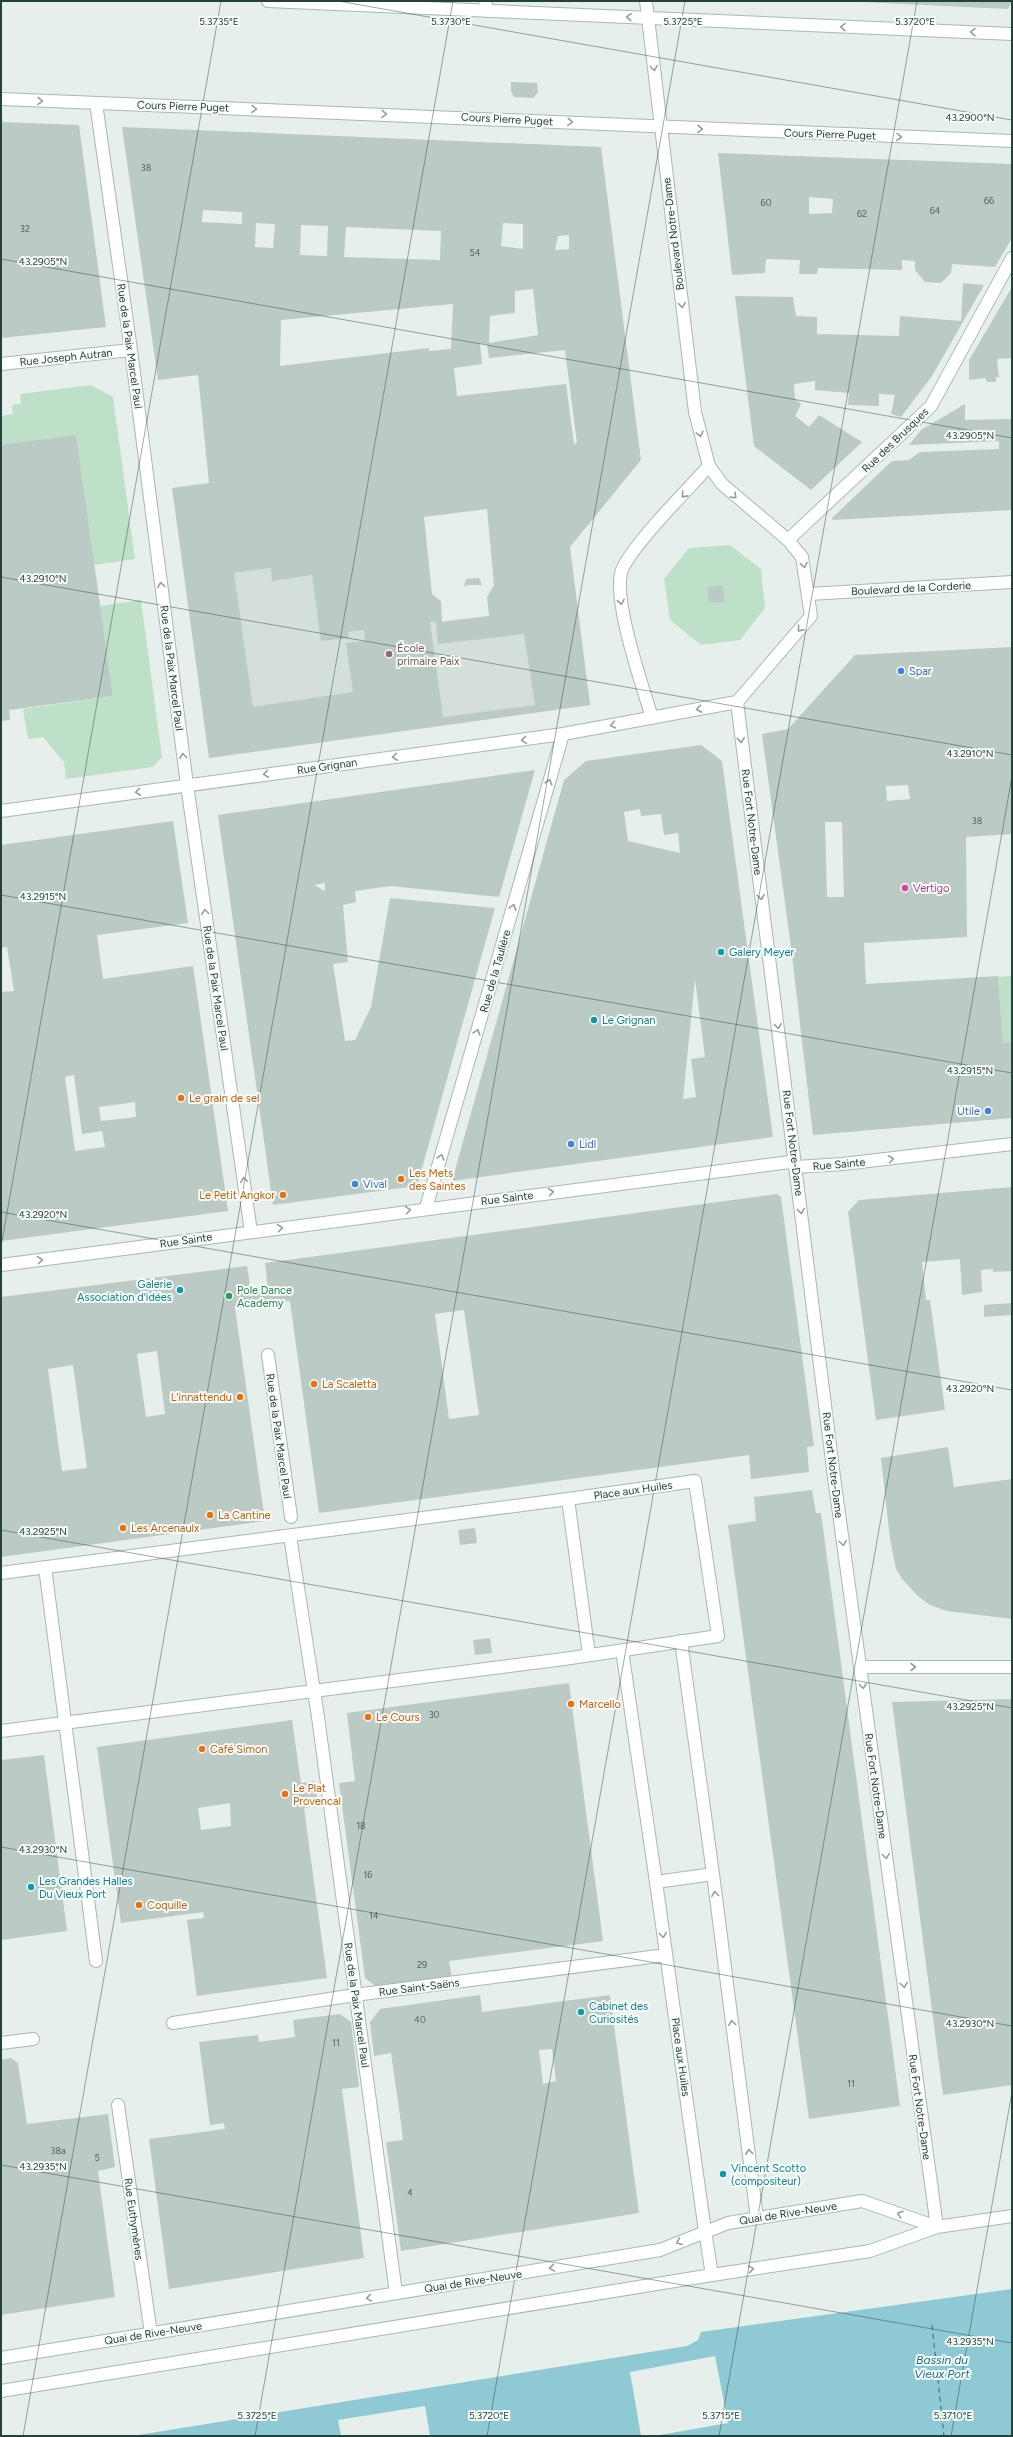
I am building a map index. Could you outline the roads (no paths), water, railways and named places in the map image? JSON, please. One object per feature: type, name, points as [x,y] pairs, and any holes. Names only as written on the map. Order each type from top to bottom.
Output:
[{"type":"street","points":[[268,1],[486,6],[648,18],[1012,34]]},
{"type":"street","name":"Boulevard Notre-Dame","points":[[646,1],[695,412],[710,466],[722,484],[739,500],[788,540],[802,557],[809,594],[811,616],[737,702]]},
{"type":"street","name":"Cours Pierre Puget","points":[[1,99],[479,117],[661,127],[1012,141]]},
{"type":"street","name":"Rue de la Paix Marcel Paul","points":[[96,102],[131,350],[187,785],[251,1232]]},
{"type":"street","name":"Rue des Brusques","points":[[788,540],[931,406],[1012,258]]},
{"type":"street","name":"Rue Joseph Autran","points":[[1,364],[131,350]]},
{"type":"street","points":[[652,718],[620,598],[622,573],[631,554],[710,466]]},
{"type":"street","name":"Boulevard de la Corderie","points":[[809,594],[1012,582]]},
{"type":"street","name":"Rue Grignan","points":[[1,811],[563,734],[737,702]]},
{"type":"street","name":"Rue Fort Notre-Dame","points":[[737,702],[834,1476],[937,2227]]},
{"type":"street","name":"Rue de la Taulière","points":[[426,1208],[563,734]]},
{"type":"street","name":"Rue Sainte","points":[[1,1265],[426,1208],[790,1162],[796,1167],[843,1164],[1012,1144]]},
{"type":"street","name":"Rue de la Paix Marcel Paul","points":[[268,1354],[291,1517]]},
{"type":"street","name":"Place aux Huiles","points":[[1,1732],[718,1636],[695,1481],[568,1499]]},
{"type":"street","points":[[1,1573],[568,1499],[589,1654]]},
{"type":"street","name":"Rue de la Paix Marcel Paul","points":[[290,1536],[318,1717],[396,2293]]},
{"type":"street","points":[[45,1567],[96,1961]]},
{"type":"street","points":[[681,1642],[713,1874],[757,2218]]},
{"type":"street","name":"Place aux Huiles","points":[[622,1650],[712,2275]]},
{"type":"street","points":[[860,1667],[1012,1667]]},
{"type":"street","points":[[656,1882],[713,1874]]},
{"type":"street","name":"Rue Saint-Saëns","points":[[173,2023],[355,1995],[666,1954]]},
{"type":"street","points":[[1,2044],[34,2039]]},
{"type":"street","name":"Rue Euthymènes","points":[[118,2105],[151,2334]]},
{"type":"street","name":"Quai de Rive-Neuve","points":[[1,2358],[660,2250],[728,2223],[862,2201],[937,2227]]},
{"type":"street","name":"Quai de Rive-Neuve","points":[[1,2391],[712,2275],[870,2251],[937,2227],[1012,2216]]},
{"type":"water","name":"Bassin du Vieux Port","points":[[1012,2289],[1012,2436],[132,2436],[687,2346],[698,2340],[701,2332]]},
{"type":"place","name":"École primaire Paix","points":[[389,654]]},
{"type":"place","name":"Spar","points":[[901,671]]},
{"type":"place","name":"Vertigo","points":[[905,888]]},
{"type":"place","name":"Galery Meyer","points":[[721,952]]},
{"type":"place","name":"Le Grignan","points":[[594,1020]]},
{"type":"place","name":"Le grain de sel","points":[[181,1098]]},
{"type":"place","name":"Utile","points":[[988,1111]]},
{"type":"place","name":"Lidl","points":[[571,1144]]},
{"type":"place","name":"Les Mets des Saintes","points":[[401,1179]]},
{"type":"place","name":"Vival","points":[[355,1184]]},
{"type":"place","name":"Le Petit Angkor","points":[[283,1195]]},
{"type":"place","name":"Galerie Association d'idées","points":[[180,1290]]},
{"type":"place","name":"Pole Dance Academy","points":[[229,1296]]},
{"type":"place","name":"La Scaletta","points":[[314,1384]]},
{"type":"place","name":"L'innattendu","points":[[240,1397]]},
{"type":"place","name":"La Cantine","points":[[210,1515]]},
{"type":"place","name":"Les Arcenaulx","points":[[123,1528]]},
{"type":"place","name":"Marcello","points":[[571,1704]]},
{"type":"place","name":"Le Cours","points":[[368,1717]]},
{"type":"place","name":"Café Simon","points":[[202,1749]]},
{"type":"place","name":"Le Plat Provencal","points":[[285,1794]]},
{"type":"place","name":"Les Grandes Halles Du Vieux Port","points":[[31,1887]]},
{"type":"place","name":"Coquille","points":[[139,1905]]},
{"type":"place","name":"Cabinet des Curiosités","points":[[581,2012]]},
{"type":"place","name":"Vincent Scotto (compositeur)","points":[[723,2174]]}]
